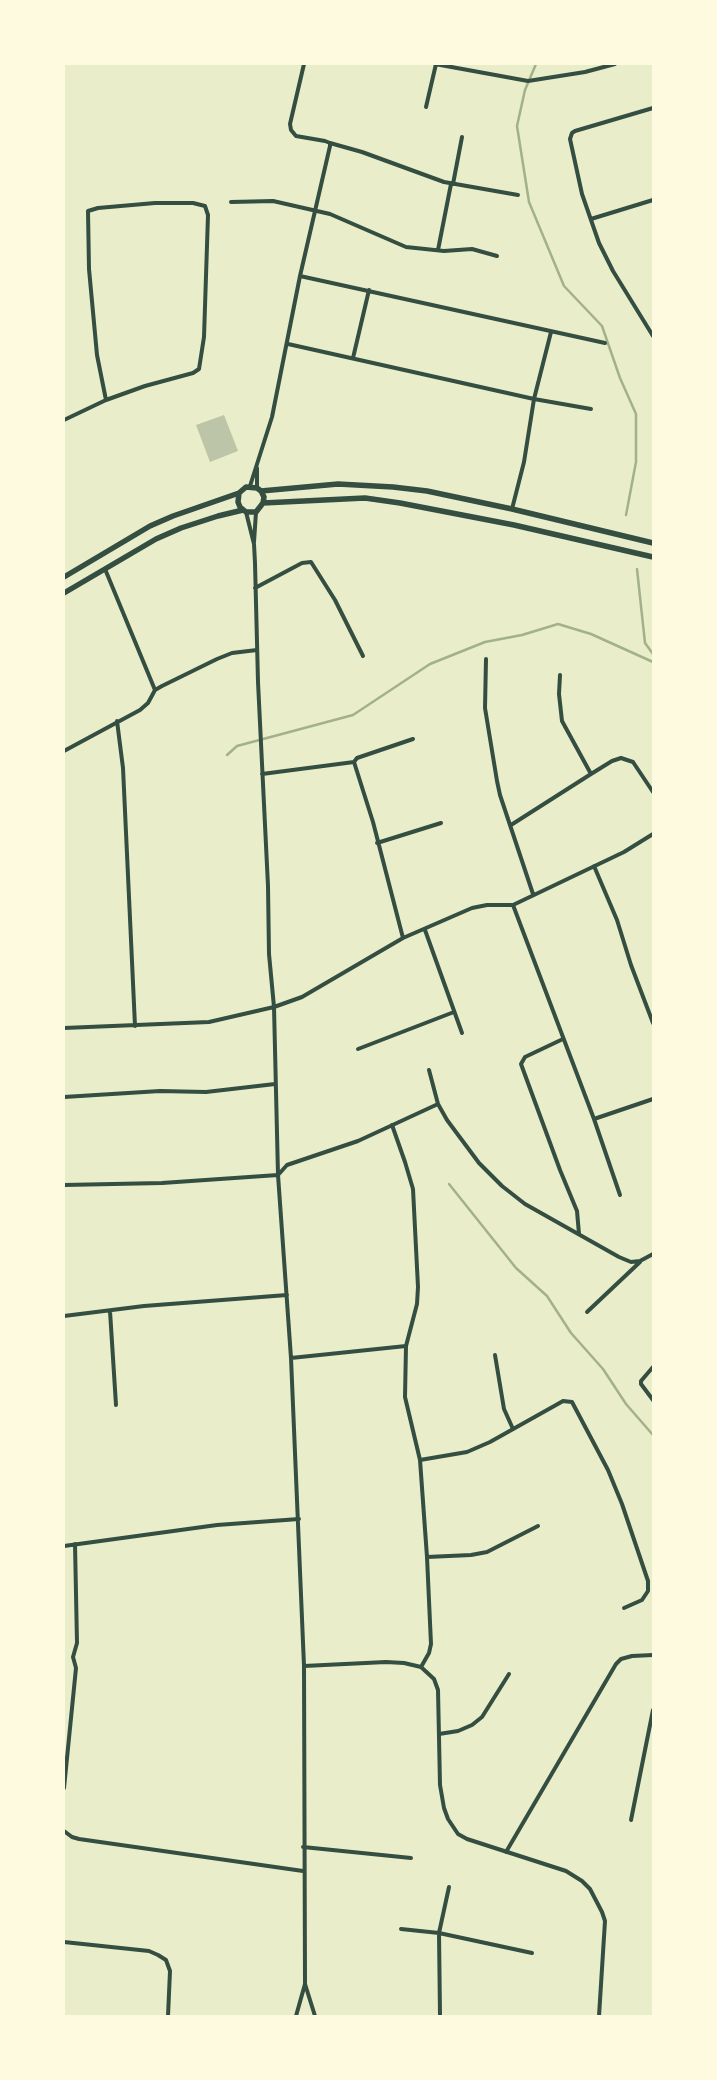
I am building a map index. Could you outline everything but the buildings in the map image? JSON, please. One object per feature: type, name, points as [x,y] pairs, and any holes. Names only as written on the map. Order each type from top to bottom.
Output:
[{"type":"main road","points":[[64,577],[150,526],[239,493],[250,486],[259,490],[338,484],[384,486],[427,492],[512,509],[653,543]]},
{"type":"main road","points":[[64,593],[156,539],[181,528],[218,516],[245,511],[256,512],[263,503],[264,497],[259,490]]},
{"type":"main road","points":[[239,493],[238,502],[245,511]]},
{"type":"main road","points":[[263,503],[357,498],[400,503],[653,557]]},
{"type":"street","points":[[304,64],[290,124],[291,130],[296,136],[362,152],[452,184],[518,195]]},
{"type":"street","points":[[426,107],[436,64],[534,81],[615,64]]},
{"type":"street","points":[[653,108],[572,133],[570,139],[582,194],[599,244],[613,271],[653,336]]},
{"type":"street","points":[[438,250],[462,137]]},
{"type":"street","points":[[250,486],[272,417],[300,276],[330,143]]},
{"type":"street","points":[[591,219],[653,200]]},
{"type":"street","points":[[231,202],[272,201],[315,210],[346,220],[406,247],[438,250],[472,249],[497,256]]},
{"type":"street","points":[[64,420],[106,400],[145,386],[193,373],[199,369],[205,319],[208,215],[205,206],[192,203],[155,203],[98,208],[88,211],[89,270],[97,355],[106,400]]},
{"type":"street","points":[[300,276],[605,343]]},
{"type":"street","points":[[353,358],[369,290]]},
{"type":"street","points":[[512,509],[524,462],[534,399],[551,332]]},
{"type":"street","points":[[288,344],[534,399],[591,409]]},
{"type":"street","points":[[257,466],[259,490]]},
{"type":"street","points":[[245,511],[254,544]]},
{"type":"street","points":[[256,512],[254,544],[257,650],[274,1007],[278,1175],[291,1358],[304,1666],[303,1871],[305,1984],[315,2016]]},
{"type":"street","points":[[255,588],[302,563],[311,562],[335,600],[363,656]]},
{"type":"street","points":[[105,569],[155,690]]},
{"type":"street","points":[[64,750],[140,710],[148,703],[155,690],[232,653],[257,650]]},
{"type":"street","points":[[486,659],[485,708],[500,795],[534,894]]},
{"type":"street","points":[[560,675],[559,694],[562,721],[591,774]]},
{"type":"street","points":[[117,721],[122,768],[135,1026]]},
{"type":"street","points":[[262,774],[354,762],[357,758],[413,739]]},
{"type":"street","points":[[512,826],[612,761],[626,758],[633,762],[653,792]]},
{"type":"street","points":[[354,762],[403,938]]},
{"type":"street","points":[[377,843],[441,823]]},
{"type":"street","points":[[64,1028],[209,1022],[274,1007],[302,997],[403,938],[472,908],[488,905],[513,905],[624,852],[653,834]]},
{"type":"street","points":[[594,866],[618,920],[630,965],[653,1023]]},
{"type":"street","points":[[513,905],[594,1119],[620,1195]]},
{"type":"street","points":[[425,930],[462,1034]]},
{"type":"street","points":[[648,1007],[653,1006]]},
{"type":"street","points":[[358,1049],[454,1012]]},
{"type":"street","points":[[563,1039],[525,1057],[521,1064],[560,1170],[578,1212],[579,1234]]},
{"type":"street","points":[[429,1070],[438,1104],[447,1120],[479,1163],[502,1186],[525,1204],[619,1257],[631,1262],[640,1261]]},
{"type":"street","points":[[64,1097],[160,1092],[206,1092],[275,1084]]},
{"type":"street","points":[[594,1119],[653,1099]]},
{"type":"street","points":[[64,1185],[162,1183],[278,1175],[287,1165],[358,1141],[438,1104]]},
{"type":"street","points":[[392,1126],[413,1189],[418,1304],[406,1346],[405,1398],[420,1460],[427,1557],[431,1644],[429,1653],[421,1667]]},
{"type":"street","points":[[587,1312],[640,1261],[653,1254]]},
{"type":"street","points":[[64,1316],[287,1295]]},
{"type":"street","points":[[110,1311],[116,1404]]},
{"type":"street","points":[[291,1358],[406,1346]]},
{"type":"street","points":[[495,1355],[504,1409],[513,1429]]},
{"type":"street","points":[[653,1368],[641,1381],[641,1384],[653,1400]]},
{"type":"street","points":[[420,1460],[467,1452],[563,1402],[572,1402],[622,1504],[648,1581],[648,1592],[642,1600],[624,1608]]},
{"type":"street","points":[[64,1546],[217,1525],[299,1519]]},
{"type":"street","points":[[427,1557],[472,1555],[487,1552],[538,1526]]},
{"type":"street","points":[[64,1788],[76,1668],[73,1657],[77,1643],[75,1544]]},
{"type":"street","points":[[506,1852],[616,1664],[621,1659],[632,1656],[653,1654]]},
{"type":"street","points":[[304,1666],[386,1662],[404,1663],[421,1667],[434,1679],[438,1690],[440,1785],[448,1819],[458,1834],[566,1871],[582,1881],[590,1889],[605,1921],[599,2016]]},
{"type":"street","points":[[439,1734],[458,1731],[472,1725],[482,1717],[509,1674]]},
{"type":"street","points":[[630,1820],[653,1710]]},
{"type":"street","points":[[65,1834],[79,1839],[303,1871]]},
{"type":"street","points":[[303,1847],[411,1858]]},
{"type":"street","points":[[440,2016],[439,1934],[449,1887]]},
{"type":"street","points":[[401,1929],[439,1934],[532,1952]]},
{"type":"street","points":[[64,1942],[149,1951],[158,1954],[166,1960],[170,1971],[168,2016]]},
{"type":"street","points":[[296,2016],[305,1984]]},
{"type":"waterway","points":[[536,64],[525,90],[517,126],[529,202],[564,286],[602,326],[620,378],[636,414],[636,462],[626,515]]},
{"type":"waterway","points":[[637,569],[645,643],[653,654]]},
{"type":"waterway","points":[[227,755],[237,746],[353,715],[430,664],[485,642],[522,635],[558,624],[591,634],[653,662]]},
{"type":"waterway","points":[[449,1184],[516,1268],[547,1296],[571,1333],[603,1369],[626,1404],[653,1435]]}]
